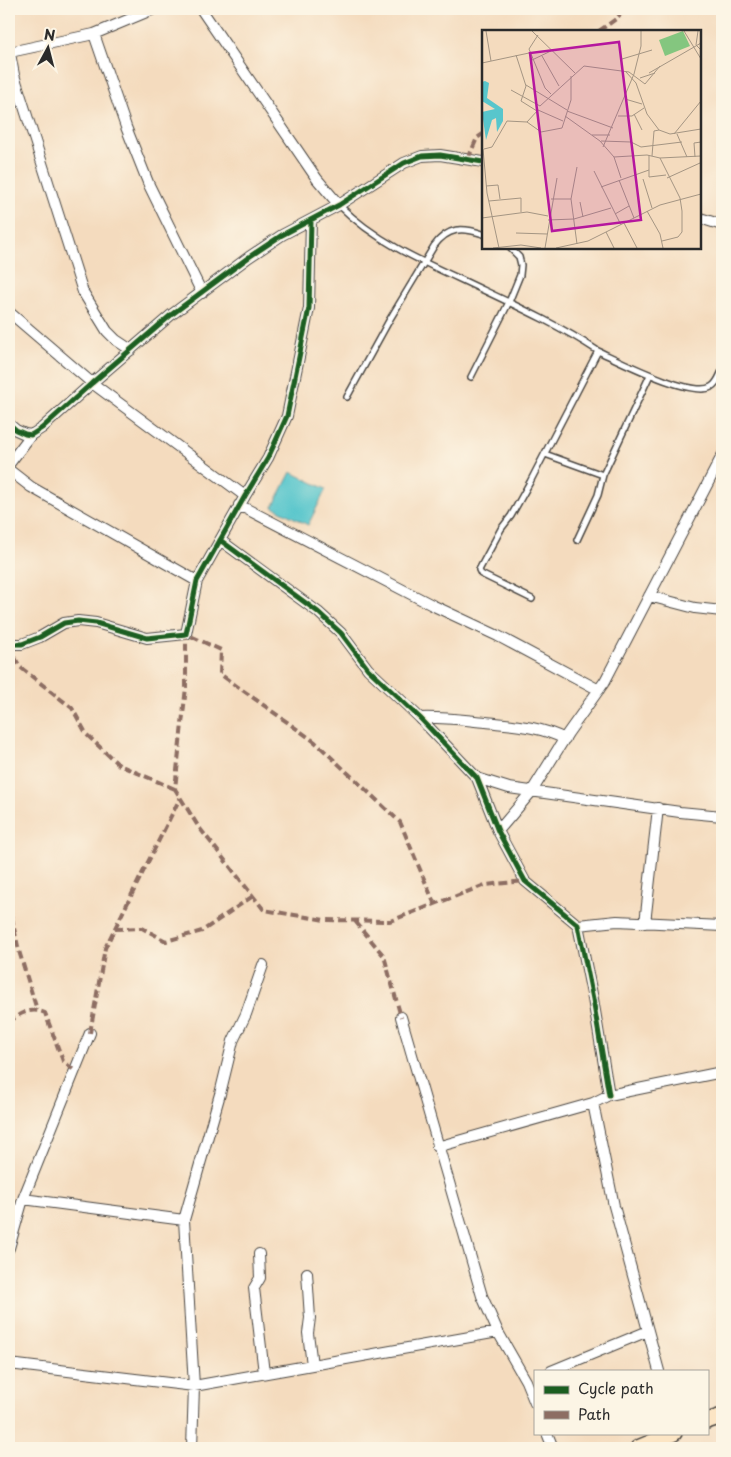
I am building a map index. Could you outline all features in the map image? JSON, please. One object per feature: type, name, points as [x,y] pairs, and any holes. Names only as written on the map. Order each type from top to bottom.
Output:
[{"type":"street","points":[[131,350],[107,331],[84,292],[14,75],[9,50],[94,34],[154,9]]},
{"type":"street","points":[[201,9],[317,179],[339,205]]},
{"type":"street","points":[[94,34],[126,127],[149,185],[202,293]]},
{"type":"street","points":[[9,464],[31,435],[42,428],[171,315],[274,240],[368,188],[404,162],[422,156],[440,155],[482,162]]},
{"type":"street","points":[[701,218],[722,225]]},
{"type":"street","points":[[9,644],[22,644],[40,637],[64,623],[78,621],[96,623],[146,638],[186,634],[197,581],[242,500],[268,458],[287,416],[309,308],[311,220]]},
{"type":"street","points":[[9,312],[92,383],[242,500],[434,606],[498,636],[599,690]]},
{"type":"street","points":[[9,424],[16,430],[31,435]]},
{"type":"street","points":[[498,831],[532,790],[599,690],[721,462]]},
{"type":"street","points":[[9,470],[31,487],[197,581]]},
{"type":"street","points":[[220,540],[318,612],[340,633],[368,669],[420,718],[477,778],[498,831],[525,881],[578,926],[593,999],[609,1096]]},
{"type":"street","points":[[649,596],[695,608],[722,611]]},
{"type":"street","points":[[420,718],[440,717],[516,725],[554,733],[565,739]]},
{"type":"street","points":[[477,778],[509,788],[722,816]]},
{"type":"street","points":[[645,922],[658,808]]},
{"type":"street","points":[[578,926],[617,921],[722,926]]},
{"type":"street","points":[[192,1448],[194,1386],[184,1220],[233,1041],[246,1014],[263,965]]},
{"type":"street","points":[[400,1017],[482,1296],[498,1332],[530,1379],[534,1398]]},
{"type":"street","points":[[9,1248],[23,1199],[90,1032]]},
{"type":"street","points":[[437,1147],[593,1103],[609,1096],[722,1072]]},
{"type":"street","points":[[593,1103],[614,1206],[660,1370]]},
{"type":"street","points":[[23,1199],[184,1220]]},
{"type":"street","points":[[259,1254],[260,1278],[254,1288],[264,1373]]},
{"type":"street","points":[[307,1273],[310,1318],[308,1333],[312,1365]]},
{"type":"street","points":[[553,1370],[648,1331]]},
{"type":"street","points":[[9,1364],[194,1386],[498,1332]]},
{"type":"street","points":[[708,1421],[722,1416]]},
{"type":"street","points":[[547,1434],[553,1448]]},
{"type":"street","points":[[638,1448],[672,1434]]},
{"type":"lane","points":[[339,205],[354,220],[374,235],[424,262],[509,302],[584,341],[598,351],[650,375],[697,389],[711,387],[722,372]]},
{"type":"lane","points":[[347,398],[424,262],[442,236],[449,232],[467,230],[482,234]]},
{"type":"lane","points":[[470,377],[509,302],[520,275],[521,265],[519,257],[511,249]]},
{"type":"lane","points":[[532,599],[481,574],[479,570],[545,454],[598,351]]},
{"type":"lane","points":[[577,540],[598,495],[604,475],[650,375]]},
{"type":"lane","points":[[545,454],[604,475]]},
{"type":"water","points":[[291,472],[326,489],[308,525],[273,507]]},
{"type":"marked path","points":[[600,30],[616,19],[625,9]]},
{"type":"marked path","points":[[468,159],[477,138],[482,135]]},
{"type":"marked path","points":[[435,905],[400,822],[315,742],[220,674],[221,650],[186,634],[186,687],[175,789],[198,826],[264,910],[325,920],[390,921],[485,885],[525,881]]},
{"type":"marked path","points":[[9,647],[20,667],[72,708],[87,735],[119,765],[175,789]]},
{"type":"marked path","points":[[90,1033],[105,948],[180,798]]},
{"type":"marked path","points":[[115,929],[142,928],[166,941],[202,931],[253,896]]},
{"type":"marked path","points":[[9,905],[19,951],[37,1010]]},
{"type":"marked path","points":[[355,921],[384,956],[401,1017]]},
{"type":"marked path","points":[[9,1023],[17,1016],[26,1012],[40,1011],[45,1013],[63,1061],[75,1071]]},
{"type":"cycle path","points":[[9,424],[16,430],[31,435],[42,428],[171,315],[249,257],[282,235],[339,205],[404,163],[422,156],[440,155],[482,162]]},
{"type":"cycle path","points":[[9,644],[22,644],[40,637],[64,623],[78,621],[96,623],[147,638],[186,634],[197,581],[268,458],[287,416],[309,308],[311,220]]},
{"type":"cycle path","points":[[220,540],[318,612],[341,633],[368,669],[420,718],[477,778],[498,831],[525,881],[578,925],[609,1095]]}]
